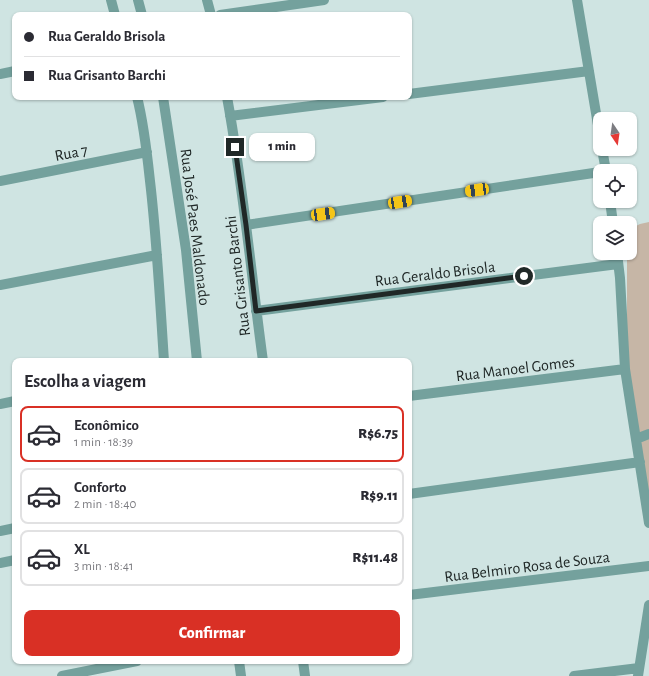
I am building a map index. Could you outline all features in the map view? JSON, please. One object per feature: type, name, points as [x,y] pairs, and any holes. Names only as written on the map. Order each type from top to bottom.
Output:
[{"type":"street","points":[[111,0],[114,12]]},
{"type":"street","points":[[138,0],[141,12]]},
{"type":"street","points":[[207,0],[210,12]]},
{"type":"street","points":[[241,12],[324,0]]},
{"type":"street","points":[[577,0],[596,112]]},
{"type":"street","points":[[412,94],[589,71]]},
{"type":"street","points":[[0,74],[12,72]]},
{"type":"street","points":[[138,100],[147,152],[153,210],[164,358]]},
{"type":"street","name":"Rua José Paes Maldonado","points":[[163,100],[186,250],[197,358]]},
{"type":"street","name":"Rua Grisanto Barchi","points":[[227,100],[246,225],[263,358]]},
{"type":"street","points":[[230,116],[359,100]]},
{"type":"street","name":"Rua 7","points":[[0,181],[147,152]]},
{"type":"street","points":[[246,225],[593,173]]},
{"type":"street","points":[[0,285],[157,255]]},
{"type":"street","points":[[617,260],[620,278],[625,370],[649,523]]},
{"type":"street","name":"Rua Geraldo Brisola","points":[[256,311],[618,264]]},
{"type":"street","name":"Rua Manoel Gomes","points":[[412,396],[625,370]]},
{"type":"street","points":[[0,404],[12,402]]},
{"type":"street","points":[[636,439],[649,434]]},
{"type":"street","points":[[412,494],[640,462]]},
{"type":"street","points":[[0,530],[12,528]]},
{"type":"street","points":[[0,563],[12,561]]},
{"type":"street","name":"Rua Belmiro Rosa de Souza","points":[[412,595],[649,566]]},
{"type":"street","points":[[574,676],[639,672],[649,605]]},
{"type":"street","points":[[62,676],[122,664]]},
{"type":"street","points":[[239,664],[241,676]]},
{"type":"street","points":[[303,664],[305,676]]},
{"type":"shaded area","points":[[649,222],[649,498],[627,368],[627,260],[637,260],[637,226]]},
{"type":"route","points":[[235,147],[256,311],[524,276]]}]
